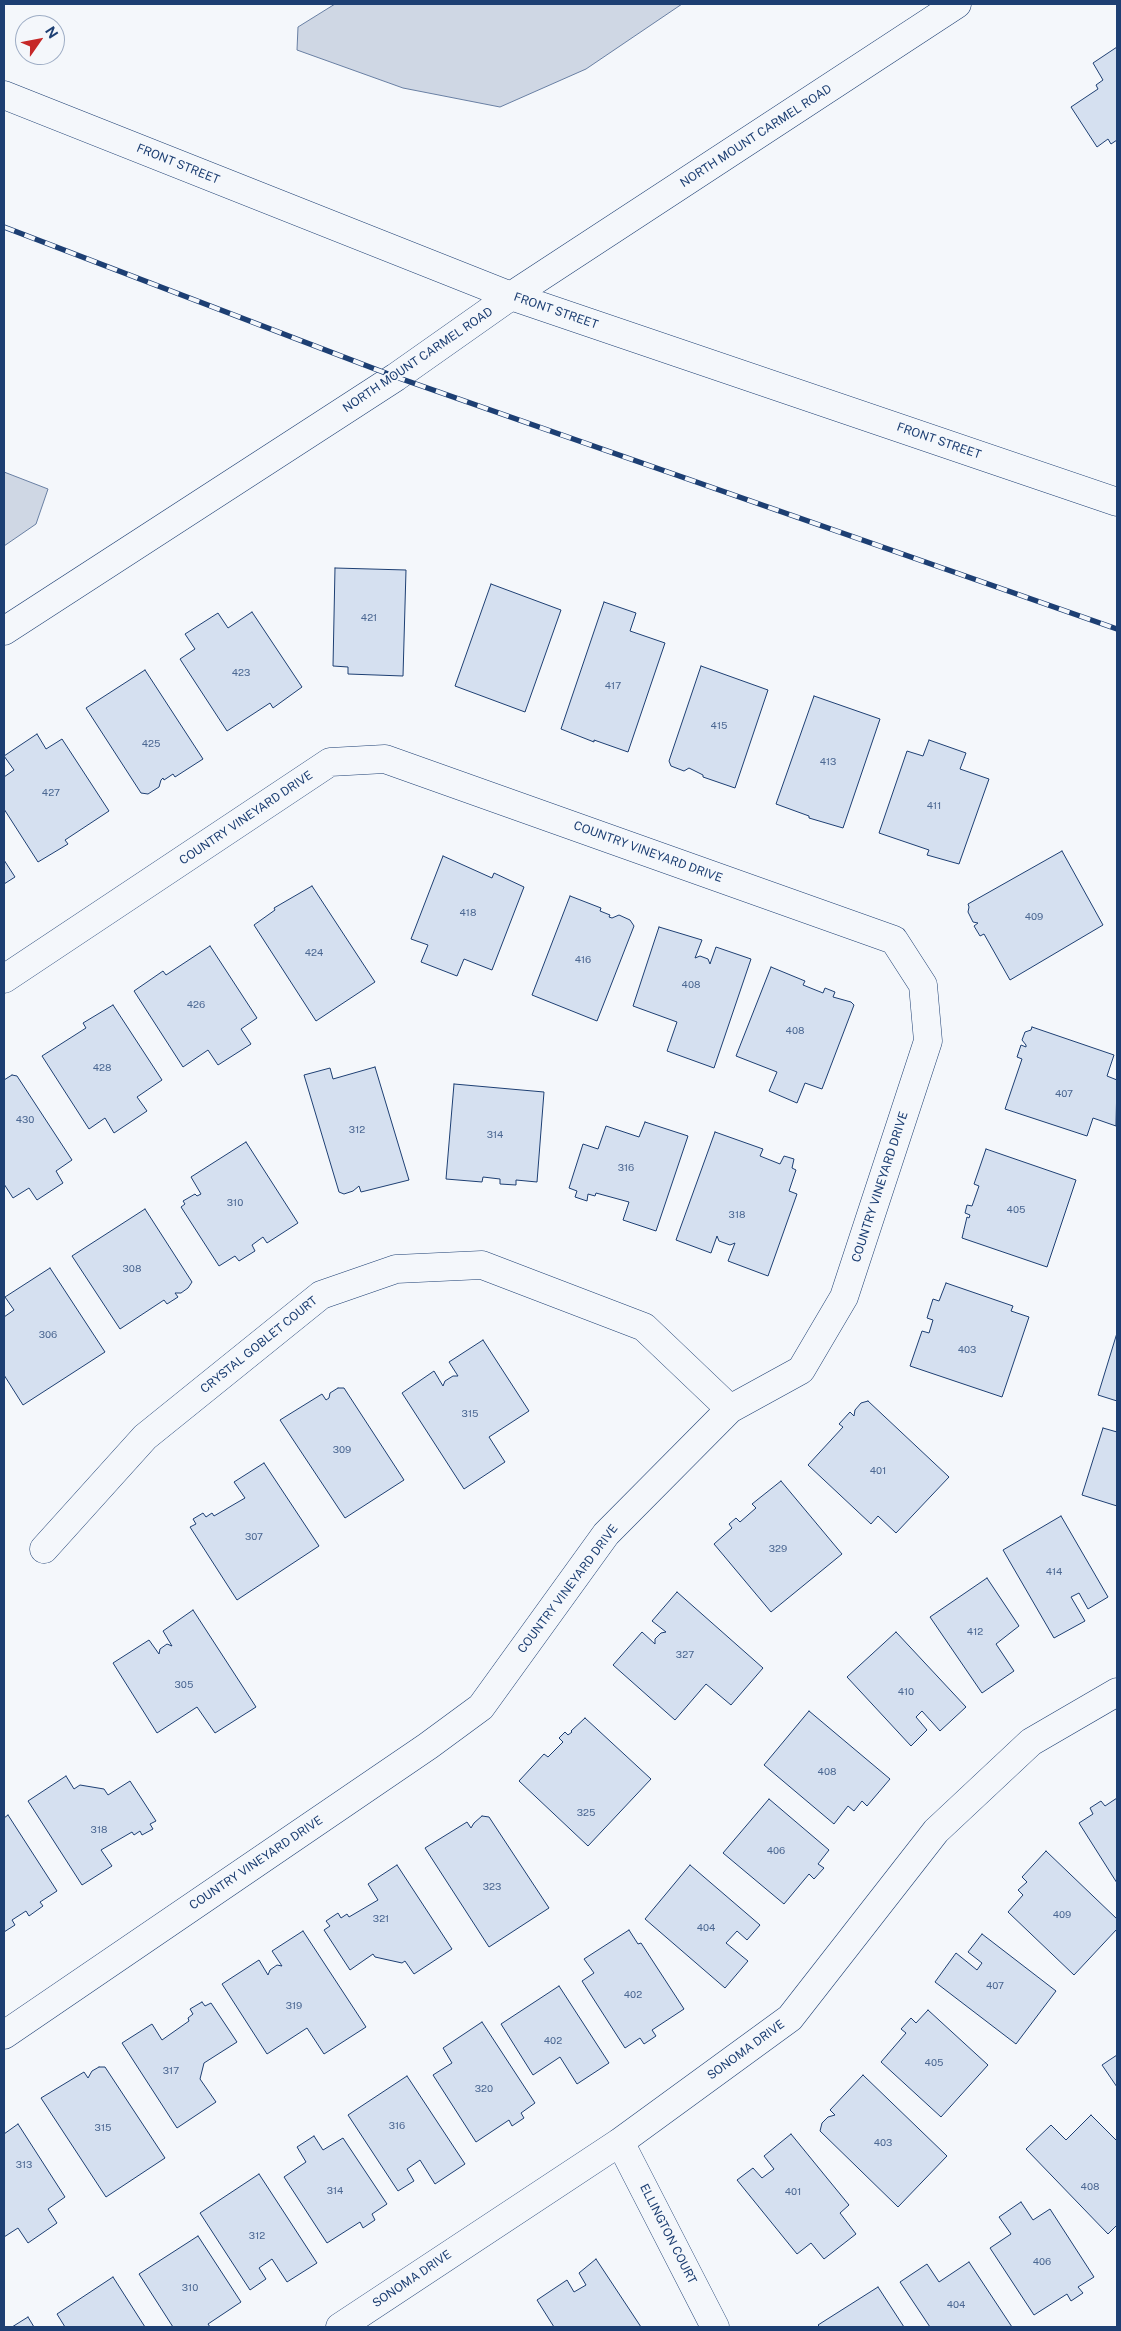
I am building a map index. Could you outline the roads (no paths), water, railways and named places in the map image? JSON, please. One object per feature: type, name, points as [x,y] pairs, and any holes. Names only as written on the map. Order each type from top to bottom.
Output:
[{"type":"street","name":"NORTH MOUNT CARMEL ROAD","points":[[4,631],[396,377],[511,296],[957,4]]},
{"type":"street","name":"FRONT STREET","points":[[4,94],[511,296],[1117,502]]},
{"type":"street","name":"COUNTRY VINEYARD DRIVE","points":[[4,979],[330,762],[385,759],[894,940],[923,985],[928,1041],[844,1297],[801,1370],[730,1409],[606,1534],[481,1707],[428,1746],[4,2035]]},
{"type":"street","name":"CRYSTAL GOBLET COURT","points":[[44,1549],[145,1437],[321,1295],[396,1269],[482,1264],[644,1327],[730,1409]]},
{"type":"street","name":"SONOMA DRIVE","points":[[340,2327],[620,2142],[790,2018],[936,1831],[1032,1742],[1117,1692]]},
{"type":"street","name":"ELLINGTON COURT","points":[[620,2142],[715,2327]]},
{"type":"railway","points":[[4,227],[396,377],[1117,629]]}]
